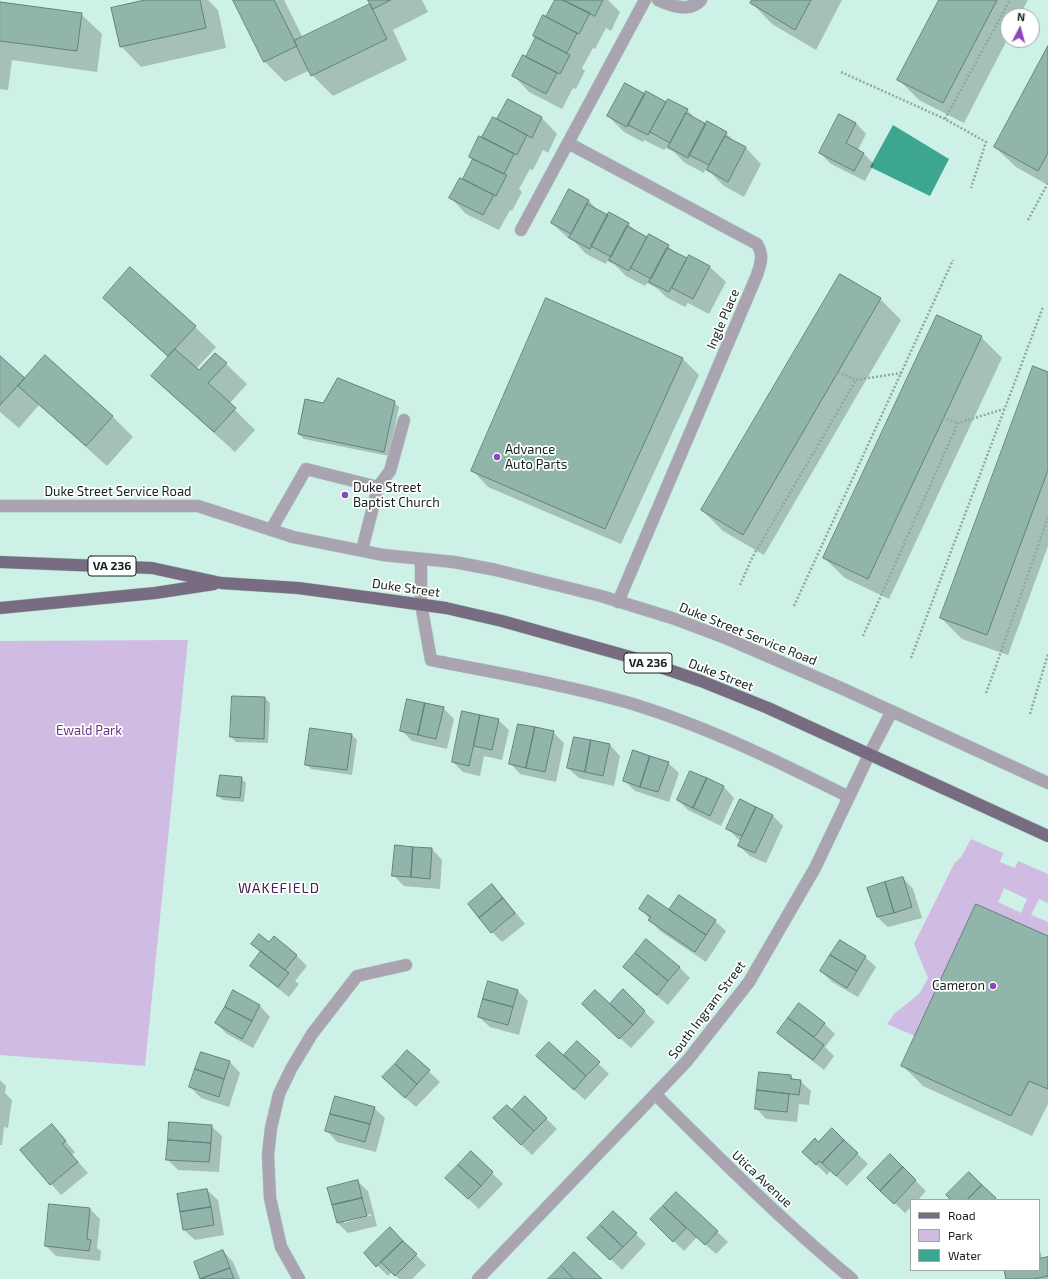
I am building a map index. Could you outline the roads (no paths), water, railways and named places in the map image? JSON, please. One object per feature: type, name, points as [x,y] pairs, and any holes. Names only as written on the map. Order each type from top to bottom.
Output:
[{"type":"main road","name":"Duke Street","points":[[0,562],[152,568],[222,583],[298,588],[421,604],[446,608],[502,621],[642,661],[768,708],[1048,836]]},
{"type":"main road","name":"Duke Street","points":[[0,608],[155,593],[222,583]]},
{"type":"street","points":[[521,230],[645,0]]},
{"type":"street","points":[[658,0],[679,8],[688,7],[701,0]]},
{"type":"street","name":"Ingle Place","points":[[568,143],[757,244],[761,252],[761,261],[757,275],[618,602]]},
{"type":"street","points":[[362,550],[378,488],[390,471],[404,420]]},
{"type":"street","points":[[271,530],[306,469],[378,488]]},
{"type":"street","name":"Duke Street Service Road","points":[[0,506],[198,506],[293,537],[383,555],[454,562],[496,570],[618,602],[672,618],[728,639],[892,711],[1048,783]]},
{"type":"street","points":[[421,559],[421,604],[431,660],[626,702],[676,718],[780,763],[849,797]]},
{"type":"street","name":"South Ingram Street","points":[[478,1279],[687,1061],[748,982],[815,868],[869,755],[892,711]]},
{"type":"street","points":[[299,1279],[281,1247],[270,1198],[268,1155],[271,1128],[279,1094],[312,1034],[357,976],[406,965]]},
{"type":"street","name":"Utica Avenue","points":[[656,1095],[766,1202],[852,1279]]},
{"type":"water","points":[[893,125],[949,159],[930,196],[870,167]]},
{"type":"place","name":"Advance Auto Parts","points":[[497,457]]},
{"type":"place","name":"Duke Street Baptist Church","points":[[345,495]]},
{"type":"place","name":"Cameron","points":[[993,986]]},
{"type":"district","name":"WAKEFIELD","points":[[279,888]]},
{"type":"park label","name":"Ewald Park","points":[[89,731]]}]
